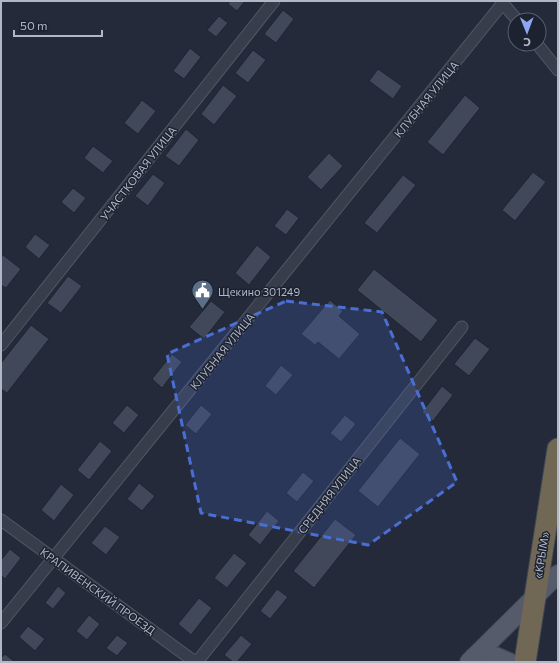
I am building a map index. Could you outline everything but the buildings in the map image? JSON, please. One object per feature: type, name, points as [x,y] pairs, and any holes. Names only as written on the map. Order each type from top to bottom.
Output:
[{"type":"highway","name":"«КРЫМ»","points":[[525,662],[535,598],[554,502],[558,449]]},
{"type":"main road","points":[[472,660],[558,574]]},
{"type":"main road","points":[[472,660],[495,656],[509,662]]},
{"type":"street","name":"УЧАСТКОВАЯ УЛИЦА","points":[[1,345],[274,1]]},
{"type":"street","points":[[502,2],[510,12]]},
{"type":"street","name":"КЛУБНАЯ УЛИЦА","points":[[1,623],[502,2]]},
{"type":"street","points":[[543,52],[558,70]]},
{"type":"street","name":"СРЕДНЯЯ УЛИЦА","points":[[196,662],[462,327]]},
{"type":"street","name":"КРАПИВЕНСКИЙ ПРОЕЗД","points":[[1,520],[196,662]]},
{"type":"highlighted area","points":[[286,301],[382,312],[457,482],[368,545],[201,513],[167,354]]},
{"type":"place","name":"Щекино 301249","points":[[203,310]]}]
